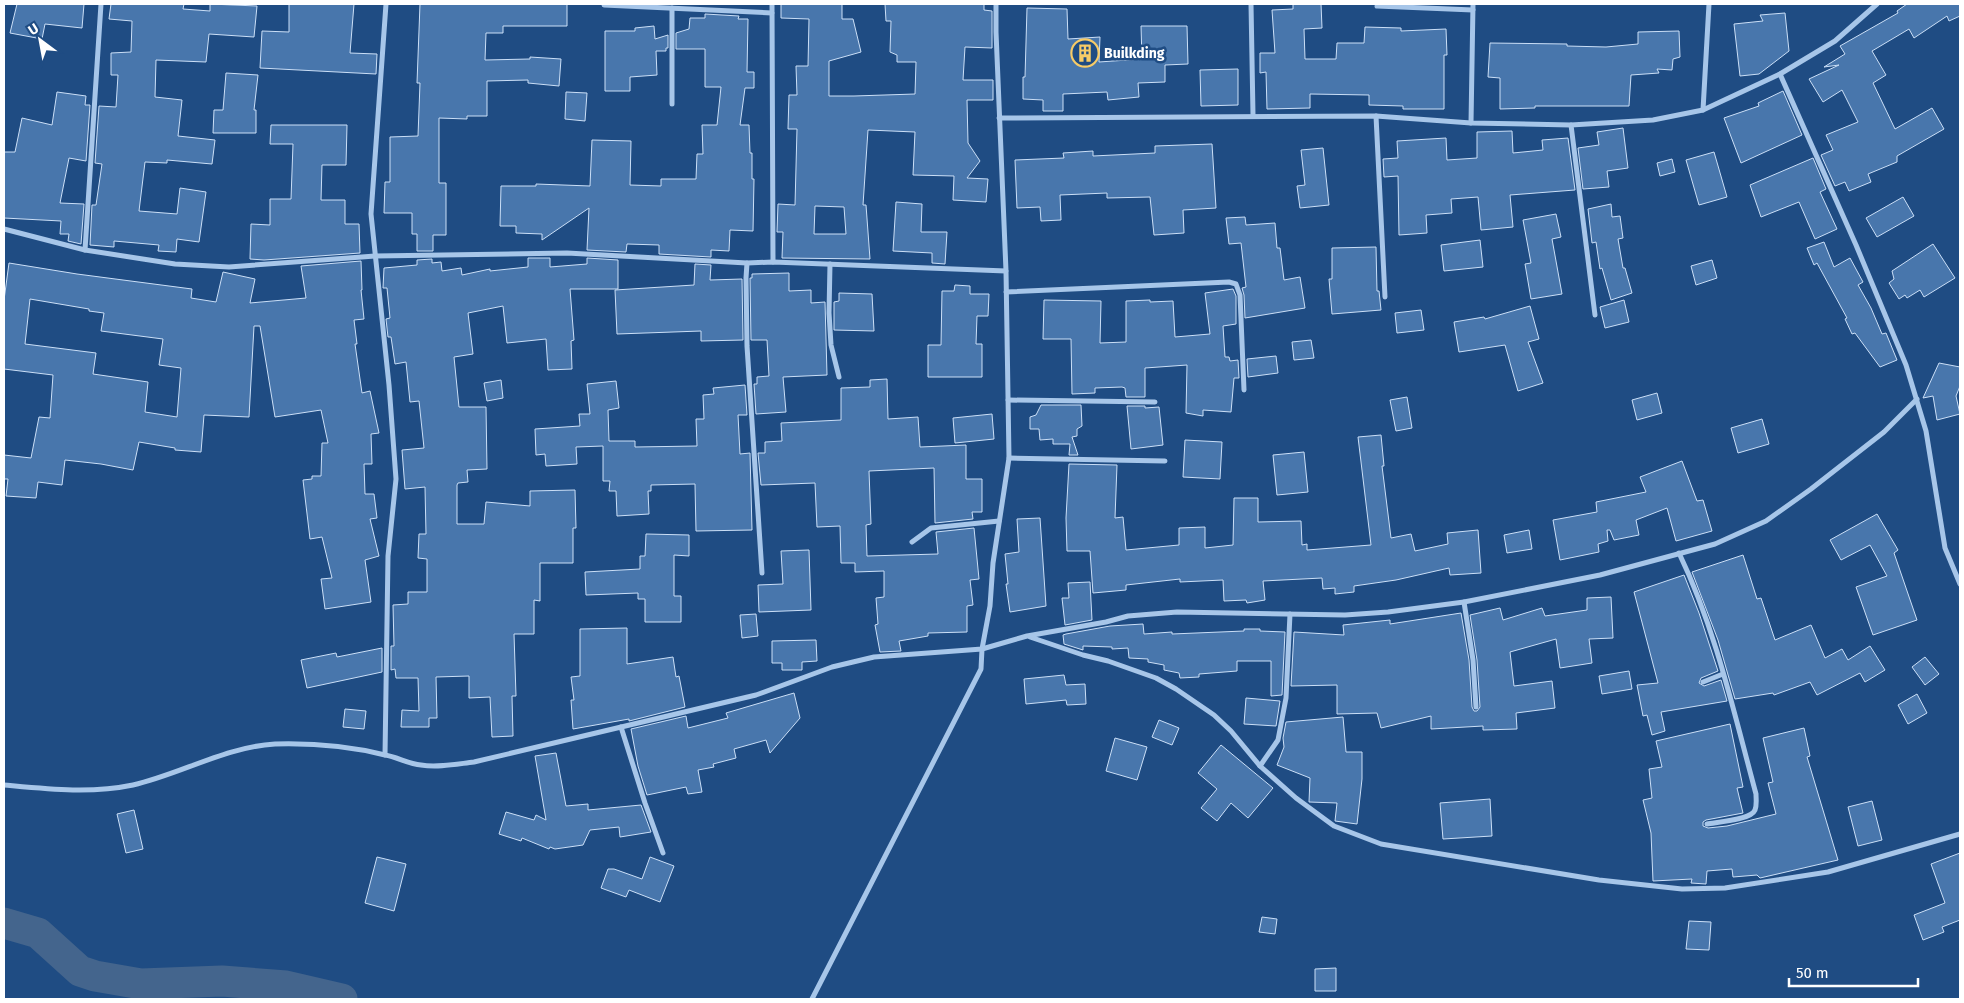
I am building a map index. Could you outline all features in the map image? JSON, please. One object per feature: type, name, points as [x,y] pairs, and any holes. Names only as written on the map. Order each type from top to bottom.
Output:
[{"type":"street","points":[[85,250],[101,4]]},
{"type":"street","points":[[384,755],[388,556],[396,479],[389,385],[372,214],[386,4]]},
{"type":"street","points":[[772,4],[773,262]]},
{"type":"street","points":[[812,999],[981,669],[982,649],[990,606],[993,564],[1009,458],[1006,270],[996,4]]},
{"type":"street","points":[[1251,4],[1253,115]]},
{"type":"street","points":[[1703,110],[1708,4]]},
{"type":"street","points":[[999,118],[1253,115],[1376,116],[1471,123],[1571,125],[1653,120],[1703,110],[1780,74],[1834,41],[1877,4]]},
{"type":"street","points":[[604,5],[772,13]]},
{"type":"street","points":[[1376,6],[1473,7],[1471,123]]},
{"type":"street","points":[[672,8],[672,104]]},
{"type":"street","points":[[1780,74],[1856,245],[1906,365],[1926,431],[1945,548],[1960,584]]},
{"type":"street","points":[[1376,116],[1385,297]]},
{"type":"street","points":[[1571,125],[1595,315]]},
{"type":"street","points":[[4,229],[85,250],[175,264],[229,267],[375,256],[567,253],[747,263],[773,262],[1006,270]]},
{"type":"street","points":[[747,263],[747,346],[762,573]]},
{"type":"street","points":[[830,264],[829,313],[831,345],[839,377]]},
{"type":"street","points":[[1006,292],[1229,282],[1236,284],[1240,295],[1244,390]]},
{"type":"street","points":[[4,785],[77,791],[132,785],[208,759],[245,749],[274,744],[334,745],[421,765],[443,766],[474,762],[756,694],[852,661],[982,649],[1027,636],[1106,622],[1128,616],[1177,612],[1290,614],[1380,612],[1464,602],[1600,575],[1715,544],[1766,521],[1811,489],[1884,432],[1917,399]]},
{"type":"street","points":[[1008,400],[1155,402]]},
{"type":"street","points":[[1009,458],[1164,460]]},
{"type":"street","points":[[912,542],[931,528],[999,521]]},
{"type":"street","points":[[1679,553],[1694,584],[1706,617],[1724,674],[1756,794],[1756,809],[1754,813],[1747,817],[1707,824]]},
{"type":"street","points":[[1464,602],[1473,660],[1476,707]]},
{"type":"street","points":[[1260,766],[1278,740],[1286,698],[1290,614]]},
{"type":"street","points":[[1027,636],[1077,654],[1108,661],[1156,678],[1214,715],[1232,731],[1260,766],[1296,798],[1334,826],[1381,844],[1600,880],[1682,890],[1725,888],[1828,872],[1960,834]]},
{"type":"street","points":[[1703,682],[1724,674]]},
{"type":"street","points":[[621,727],[645,803],[664,853]]},
{"type":"building","points":[[17,4],[84,4],[82,28],[45,24],[42,39],[10,33]]},
{"type":"building","points":[[111,4],[184,4],[183,9],[210,11],[210,4],[257,6],[254,37],[209,34],[206,62],[156,60],[155,97],[182,100],[178,136],[215,140],[212,164],[167,160],[167,163],[145,162],[139,211],[177,214],[180,188],[206,192],[199,242],[177,239],[176,252],[158,251],[159,245],[114,241],[114,247],[90,245],[92,205],[96,205],[102,164],[95,163],[99,106],[116,107],[118,75],[111,75],[111,53],[131,52],[132,21],[109,19]]},
{"type":"building","points":[[289,4],[354,4],[350,53],[377,54],[376,74],[260,68],[262,31],[289,32]]},
{"type":"building","points":[[420,4],[567,4],[567,26],[503,26],[503,33],[486,33],[485,60],[530,59],[530,57],[561,59],[559,86],[528,83],[528,80],[487,81],[487,116],[467,116],[467,119],[439,118],[439,183],[446,183],[446,235],[433,235],[433,251],[417,251],[417,234],[412,234],[412,213],[384,213],[385,182],[390,182],[390,137],[418,136],[420,83],[417,83]]},
{"type":"building","points":[[781,4],[842,4],[842,19],[853,19],[861,52],[829,61],[829,96],[915,94],[916,62],[897,62],[897,55],[890,52],[891,21],[886,21],[885,4],[984,4],[984,10],[992,11],[992,48],[965,47],[963,80],[993,80],[993,100],[967,100],[968,143],[980,161],[967,178],[988,179],[986,202],[953,200],[954,176],[913,175],[915,132],[868,130],[863,205],[866,205],[870,259],[782,258],[783,232],[777,232],[778,204],[795,205],[797,129],[788,129],[789,95],[797,95],[796,66],[808,66],[809,19],[781,18]],"holes":[[[815,206],[844,207],[846,234],[814,234]]]},
{"type":"building","points":[[1293,4],[1321,4],[1322,28],[1304,29],[1305,59],[1336,59],[1337,43],[1364,43],[1365,27],[1401,28],[1401,31],[1446,29],[1447,55],[1444,55],[1444,109],[1403,109],[1403,106],[1369,105],[1369,95],[1310,94],[1310,108],[1267,109],[1266,72],[1260,73],[1260,53],[1275,53],[1272,10],[1293,9]]},
{"type":"building","points":[[1907,4],[1960,4],[1960,16],[1949,21],[1947,16],[1914,38],[1909,29],[1872,51],[1886,75],[1873,83],[1895,129],[1932,108],[1944,129],[1897,156],[1897,162],[1868,174],[1871,182],[1849,191],[1845,182],[1835,186],[1821,155],[1833,150],[1826,135],[1858,122],[1842,90],[1823,102],[1809,79],[1839,65],[1824,67],[1845,54],[1840,46],[1898,13],[1897,11]]},
{"type":"building","points":[[1027,8],[1067,9],[1068,39],[1100,37],[1099,62],[1142,59],[1141,26],[1187,26],[1188,64],[1165,65],[1165,82],[1138,83],[1139,97],[1108,100],[1107,92],[1063,94],[1063,111],[1043,111],[1043,100],[1023,99]]},
{"type":"building","points":[[1785,13],[1789,51],[1759,74],[1740,76],[1734,24],[1763,21],[1760,15]]},
{"type":"building","points":[[705,14],[739,16],[738,19],[748,19],[747,72],[754,72],[754,88],[745,88],[740,125],[749,125],[752,179],[754,179],[753,231],[730,230],[729,251],[711,250],[711,257],[659,254],[659,245],[627,244],[626,252],[587,250],[589,208],[542,240],[542,234],[516,233],[516,226],[500,226],[501,186],[536,186],[536,184],[590,186],[592,140],[631,141],[630,185],[661,186],[661,179],[696,179],[697,154],[703,154],[702,125],[717,125],[721,87],[705,87],[705,49],[676,49],[676,33],[689,29],[690,18],[705,18]]},
{"type":"building","points":[[654,26],[655,39],[668,35],[668,48],[666,48],[666,51],[656,51],[657,75],[630,77],[630,91],[605,91],[605,31],[635,31],[635,28]]},
{"type":"building","points":[[1679,31],[1680,57],[1673,59],[1672,70],[1657,69],[1659,73],[1631,75],[1629,106],[1535,106],[1535,108],[1500,109],[1500,78],[1488,77],[1490,43],[1567,44],[1567,46],[1606,47],[1638,44],[1638,32]]},
{"type":"building","points":[[1238,69],[1238,105],[1201,106],[1200,70]]},
{"type":"building","points":[[226,73],[258,75],[254,110],[256,110],[256,133],[213,133],[214,110],[223,110]]},
{"type":"building","points":[[1783,91],[1802,135],[1741,163],[1724,118],[1759,106],[1758,103]]},
{"type":"building","points":[[57,92],[86,96],[85,105],[90,105],[86,161],[69,158],[60,203],[84,204],[81,244],[68,241],[69,234],[60,234],[61,221],[4,218],[4,152],[15,152],[22,118],[52,125]]},
{"type":"building","points":[[566,92],[587,93],[585,121],[565,119]]},
{"type":"building","points":[[271,125],[347,125],[346,165],[322,165],[321,200],[345,200],[345,224],[359,224],[360,253],[264,260],[250,259],[251,224],[270,225],[270,199],[291,199],[293,144],[270,144]]},
{"type":"building","points":[[1623,128],[1628,168],[1607,171],[1609,187],[1583,189],[1578,148],[1599,145],[1597,132]]},
{"type":"building","points":[[1512,131],[1513,153],[1543,150],[1542,140],[1568,138],[1575,190],[1510,195],[1513,227],[1481,230],[1478,197],[1451,199],[1452,213],[1426,215],[1427,233],[1399,235],[1398,176],[1384,177],[1383,159],[1398,158],[1397,141],[1446,138],[1447,160],[1477,158],[1477,132]]},
{"type":"building","points":[[1212,144],[1216,208],[1183,210],[1184,233],[1154,235],[1150,197],[1107,198],[1107,193],[1060,195],[1061,220],[1041,221],[1040,207],[1017,208],[1015,160],[1064,158],[1063,153],[1093,151],[1093,156],[1155,153],[1155,146]]},
{"type":"building","points":[[1323,148],[1329,205],[1300,208],[1297,186],[1305,185],[1301,150]]},
{"type":"building","points":[[1714,152],[1727,197],[1699,205],[1686,160]]},
{"type":"building","points":[[1813,158],[1826,189],[1820,192],[1837,229],[1815,239],[1799,202],[1761,217],[1750,185]]},
{"type":"building","points":[[1672,159],[1675,172],[1660,176],[1657,163]]},
{"type":"building","points":[[1903,197],[1914,216],[1877,237],[1866,218]]},
{"type":"building","points":[[896,202],[922,204],[921,232],[947,232],[945,264],[932,263],[932,253],[893,251]]},
{"type":"building","points":[[1611,204],[1612,217],[1620,216],[1623,238],[1618,239],[1623,268],[1625,268],[1632,293],[1611,300],[1602,268],[1600,269],[1596,242],[1592,243],[1588,209]]},
{"type":"building","points":[[1556,214],[1561,237],[1552,239],[1562,294],[1531,299],[1525,264],[1531,263],[1523,220]]},
{"type":"building","points":[[1245,217],[1246,225],[1275,223],[1277,248],[1280,248],[1284,280],[1300,277],[1305,308],[1245,318],[1242,288],[1246,287],[1241,243],[1229,244],[1226,218]]},
{"type":"building","points":[[1480,240],[1483,267],[1444,271],[1441,245]]},
{"type":"building","points":[[1824,242],[1834,267],[1850,258],[1863,282],[1858,285],[1871,308],[1882,334],[1886,333],[1897,360],[1880,367],[1855,333],[1852,334],[1845,319],[1847,318],[1817,263],[1814,265],[1807,248]]},
{"type":"building","points":[[1933,244],[1955,278],[1924,297],[1920,290],[1907,298],[1905,295],[1899,299],[1889,283],[1894,279],[1892,271]]},
{"type":"building","points":[[1376,247],[1377,291],[1379,291],[1381,310],[1332,314],[1329,279],[1332,279],[1332,248]]},
{"type":"building","points":[[528,258],[550,258],[550,267],[587,264],[587,258],[618,260],[618,289],[570,289],[574,340],[571,341],[572,369],[548,370],[546,339],[507,343],[503,306],[468,313],[473,354],[454,357],[459,407],[486,407],[487,469],[467,470],[468,482],[458,483],[457,524],[484,524],[486,502],[530,506],[530,491],[575,490],[576,528],[573,528],[573,563],[540,563],[540,601],[534,600],[534,634],[514,634],[516,696],[512,696],[513,736],[492,737],[490,697],[469,698],[469,676],[436,677],[437,718],[429,718],[429,727],[401,727],[402,710],[419,711],[418,678],[396,678],[395,669],[391,670],[391,646],[394,646],[393,605],[408,604],[408,592],[427,592],[427,559],[418,558],[419,534],[426,534],[425,487],[405,489],[402,450],[424,448],[419,401],[410,402],[406,362],[395,364],[391,337],[388,337],[386,319],[390,318],[387,288],[383,288],[384,268],[417,265],[417,260],[432,259],[432,263],[441,262],[442,271],[461,268],[462,275],[490,269],[490,271],[528,267]]},
{"type":"building","points":[[1712,260],[1717,278],[1696,285],[1691,266]]},
{"type":"building","points":[[361,261],[364,319],[354,320],[357,344],[355,344],[362,393],[370,391],[379,433],[371,434],[372,464],[364,464],[365,494],[374,494],[377,518],[370,519],[379,556],[365,560],[371,602],[325,609],[321,579],[332,578],[322,537],[310,539],[303,480],[312,479],[312,476],[321,476],[322,443],[328,443],[321,410],[275,417],[260,326],[254,326],[249,417],[204,415],[201,452],[175,450],[175,448],[139,442],[133,470],[65,460],[62,485],[38,482],[36,498],[6,496],[8,479],[4,479],[4,455],[31,458],[39,417],[50,418],[53,375],[4,369],[4,300],[9,263],[192,289],[191,298],[216,302],[223,272],[255,279],[250,303],[306,298],[301,266]],"holes":[[[30,299],[89,309],[89,311],[104,313],[101,331],[163,339],[159,365],[181,368],[177,417],[145,412],[148,382],[93,374],[96,353],[25,344]]]},
{"type":"building","points":[[695,264],[711,265],[710,280],[742,279],[743,340],[701,341],[701,331],[617,334],[615,290],[694,285]]},
{"type":"building","points":[[789,273],[789,291],[811,290],[811,303],[825,302],[827,375],[783,377],[786,412],[756,414],[754,384],[757,384],[757,377],[769,376],[767,340],[751,340],[750,278],[752,278],[752,274]]},
{"type":"building","points":[[955,285],[970,286],[970,294],[989,294],[988,316],[977,316],[976,344],[982,344],[982,377],[928,377],[928,345],[941,345],[942,291],[954,291]]},
{"type":"building","points":[[1233,289],[1236,296],[1236,324],[1223,326],[1225,357],[1229,357],[1230,361],[1238,360],[1239,378],[1234,378],[1231,412],[1203,410],[1203,416],[1186,413],[1187,365],[1145,368],[1145,397],[1126,397],[1125,388],[1122,387],[1095,388],[1095,393],[1072,394],[1071,339],[1043,339],[1044,300],[1101,301],[1100,343],[1126,342],[1126,301],[1173,301],[1175,337],[1210,334],[1205,293]]},
{"type":"building","points":[[839,293],[872,294],[874,331],[834,330],[834,302],[839,301]]},
{"type":"building","points":[[1624,300],[1629,322],[1605,328],[1600,307]]},
{"type":"building","points":[[1530,306],[1539,339],[1528,342],[1543,383],[1518,391],[1505,345],[1459,352],[1454,322],[1484,317],[1485,319]]},
{"type":"building","points":[[1421,310],[1424,330],[1397,333],[1395,313]]},
{"type":"building","points":[[1311,340],[1314,358],[1294,360],[1292,342]]},
{"type":"building","points":[[1276,356],[1278,373],[1248,377],[1247,359]]},
{"type":"building","points":[[1939,363],[1960,367],[1960,386],[1956,396],[1960,414],[1937,420],[1933,396],[1923,398]]},
{"type":"building","points":[[887,379],[888,419],[918,417],[920,447],[966,445],[966,479],[982,479],[982,512],[972,512],[973,519],[935,523],[934,468],[869,471],[871,524],[866,525],[867,556],[938,554],[936,532],[974,528],[979,579],[970,580],[973,605],[967,606],[967,632],[928,633],[928,636],[899,641],[901,651],[880,652],[875,625],[878,624],[876,598],[884,597],[884,571],[855,572],[855,563],[841,563],[840,526],[817,527],[815,483],[761,485],[758,453],[765,453],[765,442],[782,441],[781,423],[841,420],[841,388],[870,387],[870,380]]},
{"type":"building","points":[[501,380],[503,398],[487,401],[484,383]]},
{"type":"building","points":[[616,381],[619,408],[608,410],[609,441],[635,441],[635,447],[697,446],[696,419],[704,419],[703,395],[714,394],[713,388],[745,385],[747,415],[738,415],[740,454],[750,453],[752,530],[696,531],[695,484],[651,485],[651,491],[648,491],[649,514],[617,516],[616,491],[609,491],[610,481],[603,481],[603,446],[576,447],[577,464],[546,466],[545,454],[536,455],[535,429],[580,426],[579,414],[590,414],[587,384]]},
{"type":"building","points":[[1657,393],[1662,413],[1637,420],[1632,400]]},
{"type":"building","points":[[1407,397],[1412,428],[1396,431],[1390,400]]},
{"type":"building","points":[[1041,405],[1081,405],[1082,426],[1077,429],[1077,436],[1072,437],[1078,455],[1069,455],[1070,444],[1053,444],[1053,439],[1040,440],[1039,429],[1030,429],[1030,417],[1036,415]]},
{"type":"building","points":[[1127,406],[1159,407],[1163,445],[1131,449]]},
{"type":"building","points":[[992,414],[994,439],[955,443],[953,418]]},
{"type":"building","points":[[1762,419],[1769,444],[1738,453],[1731,428]]},
{"type":"building","points":[[1381,435],[1384,466],[1382,466],[1391,538],[1411,534],[1415,551],[1448,544],[1447,533],[1478,530],[1481,573],[1450,575],[1449,568],[1396,580],[1354,586],[1354,592],[1335,594],[1335,588],[1323,589],[1322,578],[1263,581],[1265,600],[1247,603],[1246,600],[1224,601],[1223,580],[1180,582],[1180,579],[1126,585],[1126,590],[1093,593],[1090,551],[1067,551],[1066,518],[1069,464],[1117,465],[1115,518],[1123,517],[1126,550],[1179,545],[1179,528],[1205,527],[1205,548],[1233,545],[1234,498],[1258,498],[1258,522],[1301,521],[1302,545],[1307,544],[1307,550],[1371,545],[1358,437]]},
{"type":"building","points":[[1185,440],[1222,442],[1220,479],[1183,477]]},
{"type":"building","points":[[1304,452],[1308,492],[1277,495],[1273,455]]},
{"type":"building","points":[[1682,461],[1697,501],[1703,500],[1712,531],[1676,541],[1667,508],[1636,520],[1639,535],[1614,540],[1610,530],[1607,530],[1608,541],[1598,544],[1599,552],[1560,560],[1553,520],[1597,512],[1596,502],[1646,492],[1640,477]]},
{"type":"building","points":[[1877,514],[1898,550],[1894,553],[1917,620],[1873,635],[1856,587],[1887,576],[1870,545],[1841,560],[1830,540]]},
{"type":"building","points":[[1040,518],[1046,606],[1010,612],[1006,584],[1008,584],[1005,554],[1019,552],[1017,519]]},
{"type":"building","points":[[1529,530],[1532,549],[1507,553],[1504,535]]},
{"type":"building","points":[[646,534],[689,535],[689,556],[674,555],[674,596],[681,596],[681,622],[645,622],[645,599],[638,599],[638,593],[586,595],[585,572],[640,569],[640,556],[645,556]]},
{"type":"building","points":[[809,550],[811,610],[759,612],[758,585],[783,584],[781,551]]},
{"type":"building","points":[[1743,555],[1757,599],[1761,598],[1775,640],[1811,625],[1825,658],[1842,649],[1848,660],[1870,646],[1885,670],[1865,682],[1860,673],[1817,695],[1810,682],[1774,695],[1773,693],[1735,699],[1718,640],[1692,572]]},
{"type":"building","points":[[1684,575],[1718,671],[1701,678],[1699,683],[1704,686],[1721,680],[1727,701],[1661,712],[1665,731],[1652,735],[1647,715],[1643,716],[1637,685],[1658,683],[1634,592]]},
{"type":"building","points":[[1090,582],[1092,620],[1065,625],[1062,598],[1069,598],[1068,583]]},
{"type":"building","points":[[1611,597],[1613,638],[1589,639],[1592,663],[1560,668],[1556,639],[1510,652],[1514,686],[1552,681],[1555,708],[1516,713],[1517,729],[1483,730],[1483,726],[1431,729],[1431,716],[1381,728],[1377,713],[1337,714],[1337,685],[1291,686],[1294,632],[1344,635],[1343,625],[1390,620],[1390,624],[1461,613],[1469,660],[1472,707],[1474,711],[1477,711],[1480,707],[1477,660],[1470,615],[1500,608],[1503,620],[1542,608],[1545,616],[1587,610],[1587,598]]},
{"type":"building","points":[[756,614],[758,636],[742,638],[740,615]]},
{"type":"building","points":[[1143,624],[1144,634],[1244,631],[1244,629],[1285,632],[1282,695],[1271,696],[1271,661],[1237,661],[1237,671],[1199,674],[1199,677],[1180,678],[1179,673],[1164,670],[1164,665],[1148,662],[1148,659],[1129,658],[1128,648],[1112,649],[1112,647],[1083,646],[1083,650],[1064,644],[1063,635],[1066,634],[1110,626]]},
{"type":"building","points":[[627,628],[627,664],[673,657],[676,677],[679,676],[685,707],[629,721],[629,719],[573,729],[571,700],[574,700],[571,677],[580,676],[580,629]]},
{"type":"building","points":[[816,640],[817,661],[802,662],[802,670],[782,670],[782,663],[772,663],[772,641]]},
{"type":"building","points":[[382,648],[382,672],[307,688],[301,660],[336,653],[337,657]]},
{"type":"building","points":[[1925,657],[1939,674],[1925,685],[1912,667]]},
{"type":"building","points":[[1629,671],[1632,689],[1602,694],[1599,676]]},
{"type":"building","points":[[1064,675],[1066,685],[1085,684],[1086,704],[1067,705],[1066,700],[1026,704],[1024,679]]},
{"type":"building","points":[[794,693],[800,718],[770,753],[766,740],[734,749],[736,758],[713,764],[714,767],[698,770],[702,792],[688,794],[686,787],[647,795],[638,766],[631,729],[686,716],[688,728],[728,718],[726,713]]},
{"type":"building","points":[[1917,694],[1927,713],[1908,724],[1898,705]]},
{"type":"building","points":[[1246,698],[1280,701],[1276,726],[1244,724]]},
{"type":"building","points":[[345,709],[366,711],[364,729],[343,727]]},
{"type":"building","points":[[1343,717],[1346,752],[1362,752],[1362,779],[1357,824],[1335,821],[1337,803],[1309,802],[1310,778],[1277,765],[1284,747],[1283,738],[1286,722]]},
{"type":"building","points":[[1159,720],[1179,728],[1172,745],[1152,737]]},
{"type":"building","points":[[1730,724],[1743,787],[1737,788],[1743,813],[1706,820],[1703,822],[1703,826],[1708,828],[1727,826],[1776,814],[1768,783],[1773,782],[1763,738],[1804,728],[1810,756],[1807,757],[1838,860],[1760,878],[1757,875],[1733,877],[1732,869],[1707,871],[1706,884],[1691,883],[1692,879],[1653,881],[1651,833],[1643,800],[1652,798],[1649,769],[1662,767],[1656,741]]},
{"type":"building","points":[[1115,738],[1147,747],[1137,780],[1106,771]]},
{"type":"building","points":[[1221,745],[1273,788],[1248,818],[1231,803],[1217,821],[1201,808],[1217,789],[1198,773]]},
{"type":"building","points":[[556,753],[566,806],[588,804],[588,810],[641,805],[651,832],[620,837],[619,827],[590,830],[583,845],[555,849],[550,847],[549,849],[522,838],[521,841],[499,834],[506,812],[534,820],[536,815],[546,820],[535,756]]},
{"type":"building","points":[[1490,799],[1492,836],[1443,839],[1440,803]]},
{"type":"building","points":[[1872,801],[1882,840],[1858,846],[1848,807]]},
{"type":"building","points":[[134,810],[143,849],[126,853],[117,814]]},
{"type":"building","points":[[1960,853],[1960,920],[1942,927],[1944,932],[1923,940],[1914,915],[1945,903],[1931,864]]},
{"type":"building","points":[[377,857],[406,864],[394,911],[365,903]]},
{"type":"building","points":[[650,857],[674,866],[660,902],[629,890],[626,897],[601,888],[608,869],[614,869],[642,879]]},
{"type":"building","points":[[1262,917],[1277,919],[1275,934],[1259,932]]},
{"type":"building","points":[[1689,921],[1711,922],[1709,950],[1686,949]]},
{"type":"building","points":[[1336,968],[1336,991],[1315,991],[1315,969]]},
{"type":"waterway","points":[[4,923],[38,933],[80,971],[95,976],[141,984],[222,981],[286,986],[342,999]]},
{"type":"place","name":"Builkding","points":[[1085,53]]}]
